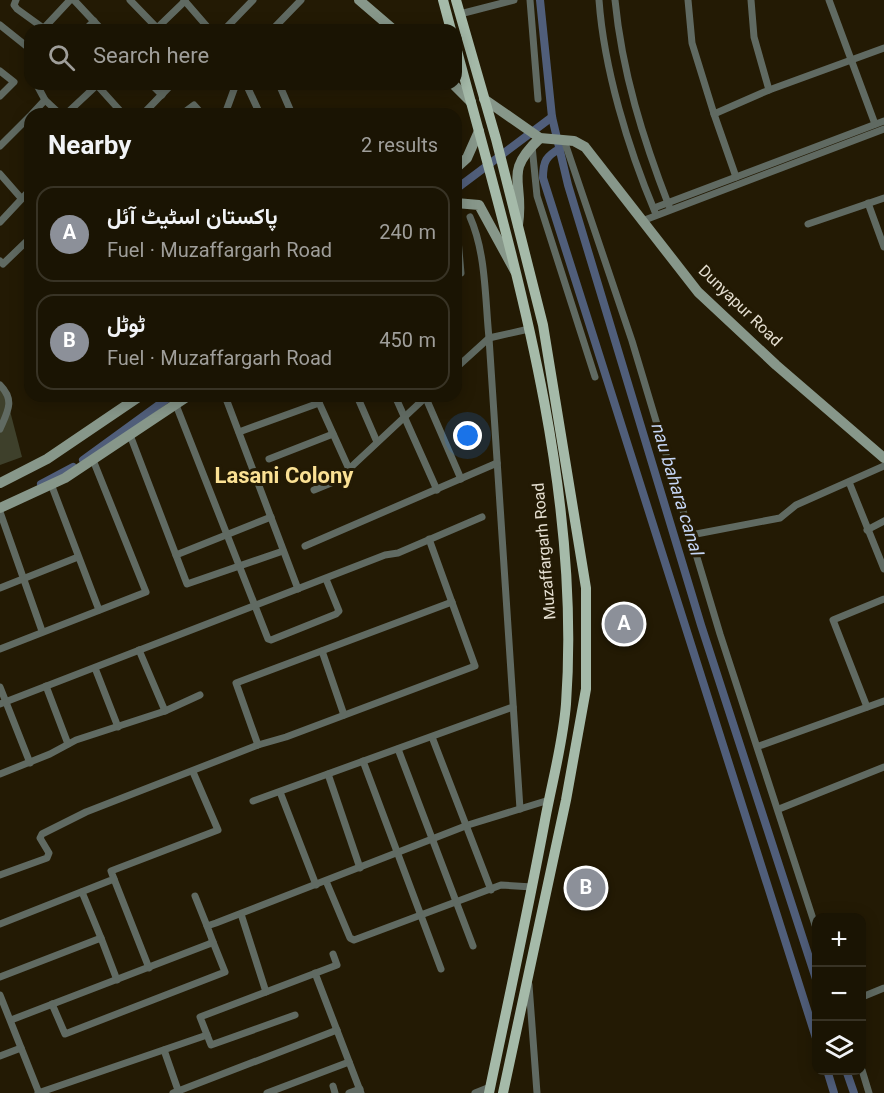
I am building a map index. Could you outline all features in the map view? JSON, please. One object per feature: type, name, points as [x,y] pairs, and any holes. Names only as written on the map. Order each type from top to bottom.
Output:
[{"type":"main road","points":[[359,0],[387,24]]},
{"type":"main road","points":[[443,0],[449,24]]},
{"type":"main road","name":"Muzaffargarh Road","points":[[456,0],[496,139],[543,325],[586,588],[586,689],[503,1093]]},
{"type":"main road","name":"Muzaffargarh Road","points":[[462,69],[517,275],[529,329],[549,442],[568,595],[566,707],[532,887],[489,1090]]},
{"type":"main road","points":[[459,90],[471,102]]},
{"type":"main road","points":[[483,99],[539,139],[518,165],[522,203],[518,226]]},
{"type":"main road","points":[[462,163],[467,158],[479,131]]},
{"type":"main road","name":"Dunyapur Road","points":[[539,139],[574,141],[585,147],[698,292],[776,365],[884,458]]},
{"type":"main road","points":[[462,204],[479,205],[517,275]]},
{"type":"main road","points":[[1,480],[47,459],[131,402]]},
{"type":"main road","points":[[0,510],[93,460],[180,402]]},
{"type":"main road","points":[[549,442],[562,439]]},
{"type":"street","points":[[16,0],[14,5],[17,9],[38,24]]},
{"type":"street","points":[[50,24],[72,0],[96,24]]},
{"type":"street","points":[[130,0],[152,24]]},
{"type":"street","points":[[230,24],[253,0]]},
{"type":"street","points":[[278,24],[301,0]]},
{"type":"street","points":[[460,14],[514,0]]},
{"type":"street","points":[[530,0],[538,99]]},
{"type":"street","points":[[599,0],[601,21],[622,117],[655,212]]},
{"type":"street","points":[[615,0],[618,29],[636,117],[669,206]]},
{"type":"street","points":[[688,0],[692,43],[736,177]]},
{"type":"street","points":[[751,0],[754,37],[769,90]]},
{"type":"street","points":[[829,0],[875,124]]},
{"type":"street","points":[[162,24],[185,1],[205,24]]},
{"type":"street","points":[[90,24],[93,21]]},
{"type":"street","points":[[0,26],[24,44]]},
{"type":"street","points":[[714,114],[769,90],[884,48]]},
{"type":"street","points":[[0,71],[14,82],[0,96]]},
{"type":"street","points":[[40,90],[45,100],[54,108]]},
{"type":"street","points":[[72,108],[91,90]]},
{"type":"street","points":[[101,90],[117,108]]},
{"type":"street","points":[[157,90],[162,95]]},
{"type":"street","points":[[149,108],[167,90]]},
{"type":"street","points":[[227,108],[234,90]]},
{"type":"street","points":[[249,90],[257,108]]},
{"type":"street","points":[[282,90],[289,108]]},
{"type":"street","points":[[38,108],[45,100]]},
{"type":"street","points":[[642,220],[655,212],[736,177],[884,121]]},
{"type":"street","points":[[0,146],[24,122]]},
{"type":"street","points":[[669,206],[884,129]]},
{"type":"street","points":[[539,139],[537,196],[595,377]]},
{"type":"street","points":[[564,140],[632,341],[720,634],[759,746],[812,915]]},
{"type":"street","points":[[0,174],[21,198]]},
{"type":"street","points":[[0,222],[24,195]]},
{"type":"street","points":[[808,224],[884,198]]},
{"type":"street","points":[[867,204],[884,247]]},
{"type":"street","points":[[470,217],[475,228],[481,261],[489,338],[520,809]]},
{"type":"street","points":[[0,261],[3,264],[24,244]]},
{"type":"street","points":[[462,363],[489,338],[529,329]]},
{"type":"street","points":[[0,385],[9,394],[11,404],[0,429]]},
{"type":"street","points":[[227,402],[298,589]]},
{"type":"street","points":[[239,432],[313,402]]},
{"type":"street","points":[[314,490],[348,476],[349,469],[319,402]]},
{"type":"street","points":[[360,402],[378,442]]},
{"type":"street","points":[[398,402],[437,490]]},
{"type":"street","points":[[349,469],[420,402]]},
{"type":"street","points":[[429,402],[461,479]]},
{"type":"street","points":[[176,405],[271,640],[339,611],[326,579]]},
{"type":"street","points":[[269,459],[333,434]]},
{"type":"street","points":[[130,435],[187,584],[284,551]]},
{"type":"street","points":[[0,649],[147,589],[93,460]]},
{"type":"street","points":[[305,546],[497,463]]},
{"type":"street","points":[[691,535],[780,518],[796,505],[884,466]]},
{"type":"street","points":[[849,482],[884,569]]},
{"type":"street","points":[[51,484],[99,609]]},
{"type":"street","points":[[0,510],[22,579],[42,631]]},
{"type":"street","points":[[176,555],[271,517]]},
{"type":"street","points":[[3,703],[482,517]]},
{"type":"street","points":[[867,530],[884,521]]},
{"type":"street","points":[[0,875],[48,858],[49,853],[40,838],[42,834],[86,812],[194,772],[258,745],[475,666],[429,539]]},
{"type":"street","points":[[0,588],[78,557]]},
{"type":"street","points":[[867,707],[833,621],[884,599]]},
{"type":"street","points":[[258,745],[236,683],[452,602]]},
{"type":"street","points":[[139,650],[165,711]]},
{"type":"street","points":[[322,651],[344,715]]},
{"type":"street","points":[[95,668],[118,727]]},
{"type":"street","points":[[46,686],[68,744]]},
{"type":"street","points":[[0,687],[3,703],[30,763]]},
{"type":"street","points":[[0,774],[30,763],[68,744],[165,711],[200,695]]},
{"type":"street","points":[[759,746],[884,701]]},
{"type":"street","points":[[253,801],[513,707]]},
{"type":"street","points":[[432,737],[468,825],[491,890]]},
{"type":"street","points":[[398,749],[473,946]]},
{"type":"street","points":[[363,761],[441,969]]},
{"type":"street","points":[[779,808],[884,768]]},
{"type":"street","points":[[148,968],[111,871],[218,830],[194,772]]},
{"type":"street","points":[[328,774],[360,868]]},
{"type":"street","points":[[280,792],[316,885]]},
{"type":"street","points":[[207,927],[468,825],[549,800]]},
{"type":"street","points":[[0,924],[114,879]]},
{"type":"street","points":[[326,881],[350,938],[354,940],[501,885],[532,887]]},
{"type":"street","points":[[82,892],[117,980]]},
{"type":"street","points":[[52,1004],[65,1034],[225,972],[195,896]]},
{"type":"street","points":[[241,914],[266,992]]},
{"type":"street","points":[[0,977],[101,938]]},
{"type":"street","points":[[11,1020],[213,942]]},
{"type":"street","points":[[295,1015],[211,1045],[200,1017],[337,965],[333,954]]},
{"type":"street","points":[[315,973],[360,1091],[349,1093]]},
{"type":"street","points":[[528,979],[537,1093]]},
{"type":"street","points":[[866,995],[884,988]]},
{"type":"street","points":[[0,995],[2,1007],[11,1020],[39,1093],[207,1035]]},
{"type":"street","points":[[164,1050],[177,1092],[337,1030]]},
{"type":"street","points":[[0,1056],[21,1048]]},
{"type":"street","points":[[267,1093],[349,1062]]},
{"type":"street","points":[[863,1075],[869,1093]]},
{"type":"street","points":[[475,1093],[489,1090]]},
{"type":"green space","points":[[0,385],[4,388],[22,457],[0,465]]},
{"type":"waterway","name":"nau bahara canal","points":[[540,0],[552,117],[568,185],[701,625],[812,967]]},
{"type":"waterway","points":[[462,184],[552,117]]},
{"type":"waterway","points":[[561,148],[546,160],[543,178],[812,1025]]},
{"type":"waterway","points":[[83,460],[163,402]]},
{"type":"waterway","points":[[41,484],[73,467]]},
{"type":"waterway","points":[[829,1075],[834,1093]]},
{"type":"waterway","name":"nau bahara canal","points":[[848,1075],[854,1093]]},
{"type":"place","name":"پاکستان اسٹیٹ آئل","points":[[624,624]]},
{"type":"place","name":"ٹوٹل","points":[[586,888]]},
{"type":"district","name":"Lasani Colony","points":[[284,477]]}]
